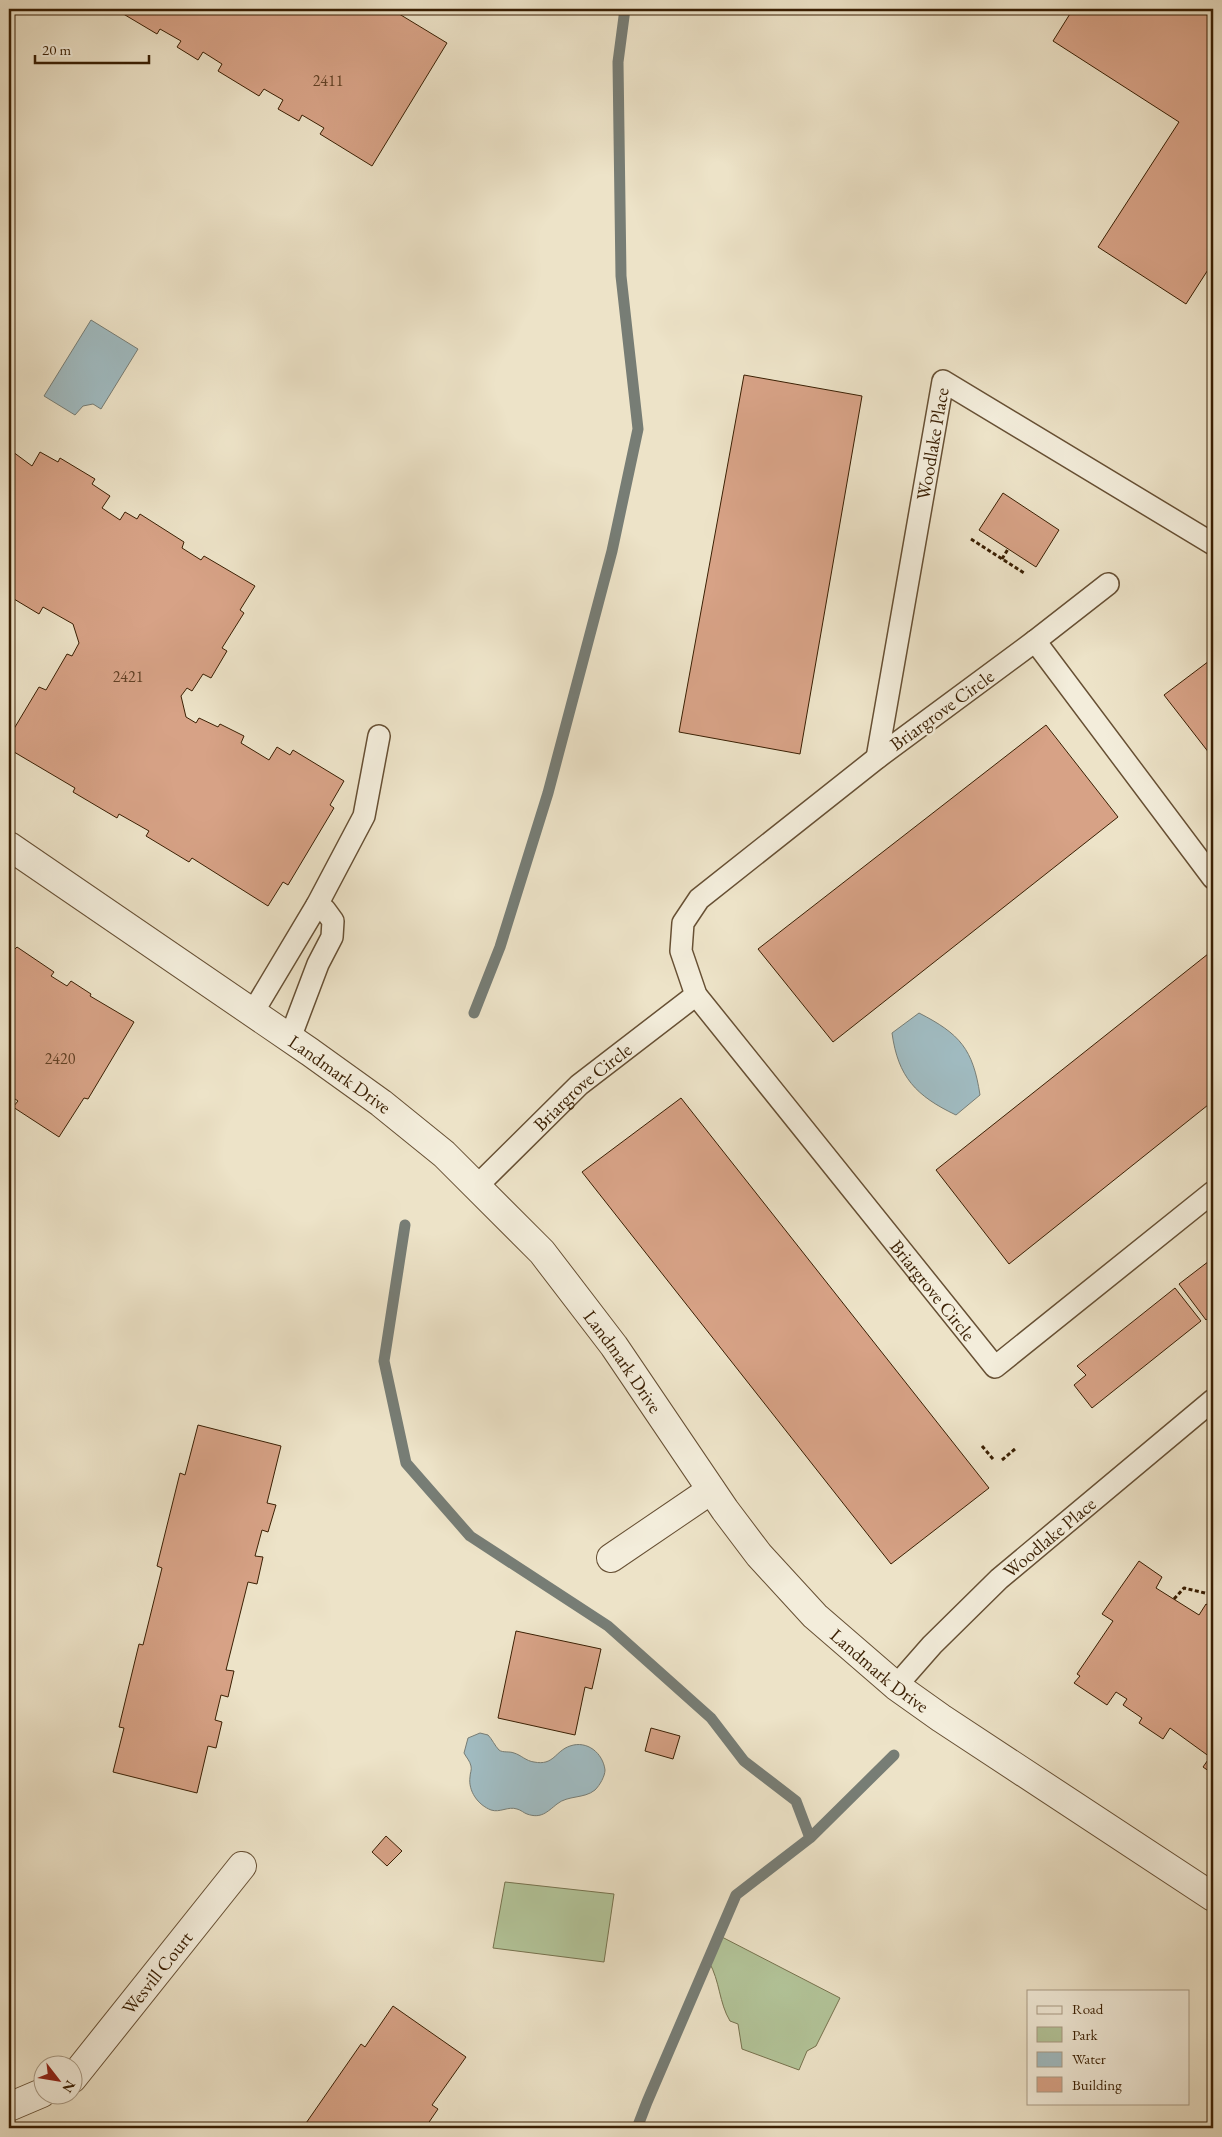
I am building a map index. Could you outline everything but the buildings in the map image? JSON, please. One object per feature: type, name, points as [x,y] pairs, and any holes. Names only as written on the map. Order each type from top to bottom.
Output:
[{"type":"street","name":"Landmark Drive","points":[[9,846],[290,1038],[381,1103],[444,1154],[542,1252],[614,1346],[711,1490],[759,1555],[815,1616],[896,1686],[941,1718],[1213,1897]]},
{"type":"street","points":[[612,1558],[711,1490]]},
{"type":"street","name":"Wesvill Court","points":[[82,2066],[242,1866]]},
{"type":"street","points":[[9,2107],[32,2097]]},
{"type":"lane","name":"Woodlake Place","points":[[877,758],[943,381],[1213,544]]},
{"type":"lane","name":"Briargrove Circle","points":[[1108,584],[1035,641],[877,758],[699,899],[683,923],[681,951],[696,995],[995,1367],[1213,1192]]},
{"type":"lane","points":[[1035,641],[1213,878]]},
{"type":"lane","points":[[253,1012],[317,905],[364,816],[379,736]]},
{"type":"lane","points":[[290,1038],[318,964],[332,937],[333,921],[325,910],[317,905]]},
{"type":"lane","name":"Briargrove Circle","points":[[477,1186],[578,1085],[696,995]]},
{"type":"lane","name":"Woodlake Place","points":[[896,1686],[932,1645],[999,1579],[1213,1400]]},
{"type":"path","points":[[971,539],[1024,573]]},
{"type":"path","points":[[1002,559],[1008,549]]},
{"type":"path","points":[[982,1446],[993,1459]]},
{"type":"path","points":[[1002,1460],[1015,1449]]},
{"type":"path","points":[[1174,1599],[1184,1588],[1213,1595]]},
{"type":"green space","points":[[505,1882],[614,1894],[604,1962],[493,1948]]},
{"type":"green space","points":[[720,1936],[840,1998],[816,2046],[807,2051],[799,2070],[742,2049],[738,2024],[730,2021],[726,2014],[713,1969],[709,1962]]},
{"type":"water","points":[[91,320],[138,349],[101,409],[93,404],[83,406],[75,415],[44,396]]},
{"type":"water","points":[[919,1013],[945,1028],[954,1036],[968,1054],[973,1066],[980,1095],[956,1115],[942,1108],[920,1092],[904,1073],[899,1062],[892,1033]]},
{"type":"water","points":[[480,1733],[488,1735],[501,1751],[514,1753],[528,1760],[541,1763],[550,1760],[570,1746],[588,1746],[598,1753],[601,1758],[604,1764],[604,1775],[599,1786],[591,1793],[561,1801],[540,1815],[526,1814],[514,1808],[498,1811],[491,1810],[482,1805],[472,1792],[470,1782],[471,1766],[464,1753],[468,1738]]},
{"type":"waterway","points":[[474,1013],[500,947],[548,793],[612,551],[638,429],[621,276],[618,62],[625,9]]},
{"type":"waterway","points":[[405,1225],[384,1361],[406,1463],[470,1536],[608,1626],[711,1718],[744,1761],[796,1801],[810,1838]]},
{"type":"waterway","points":[[637,2128],[736,1895],[810,1838],[894,1755]]}]
